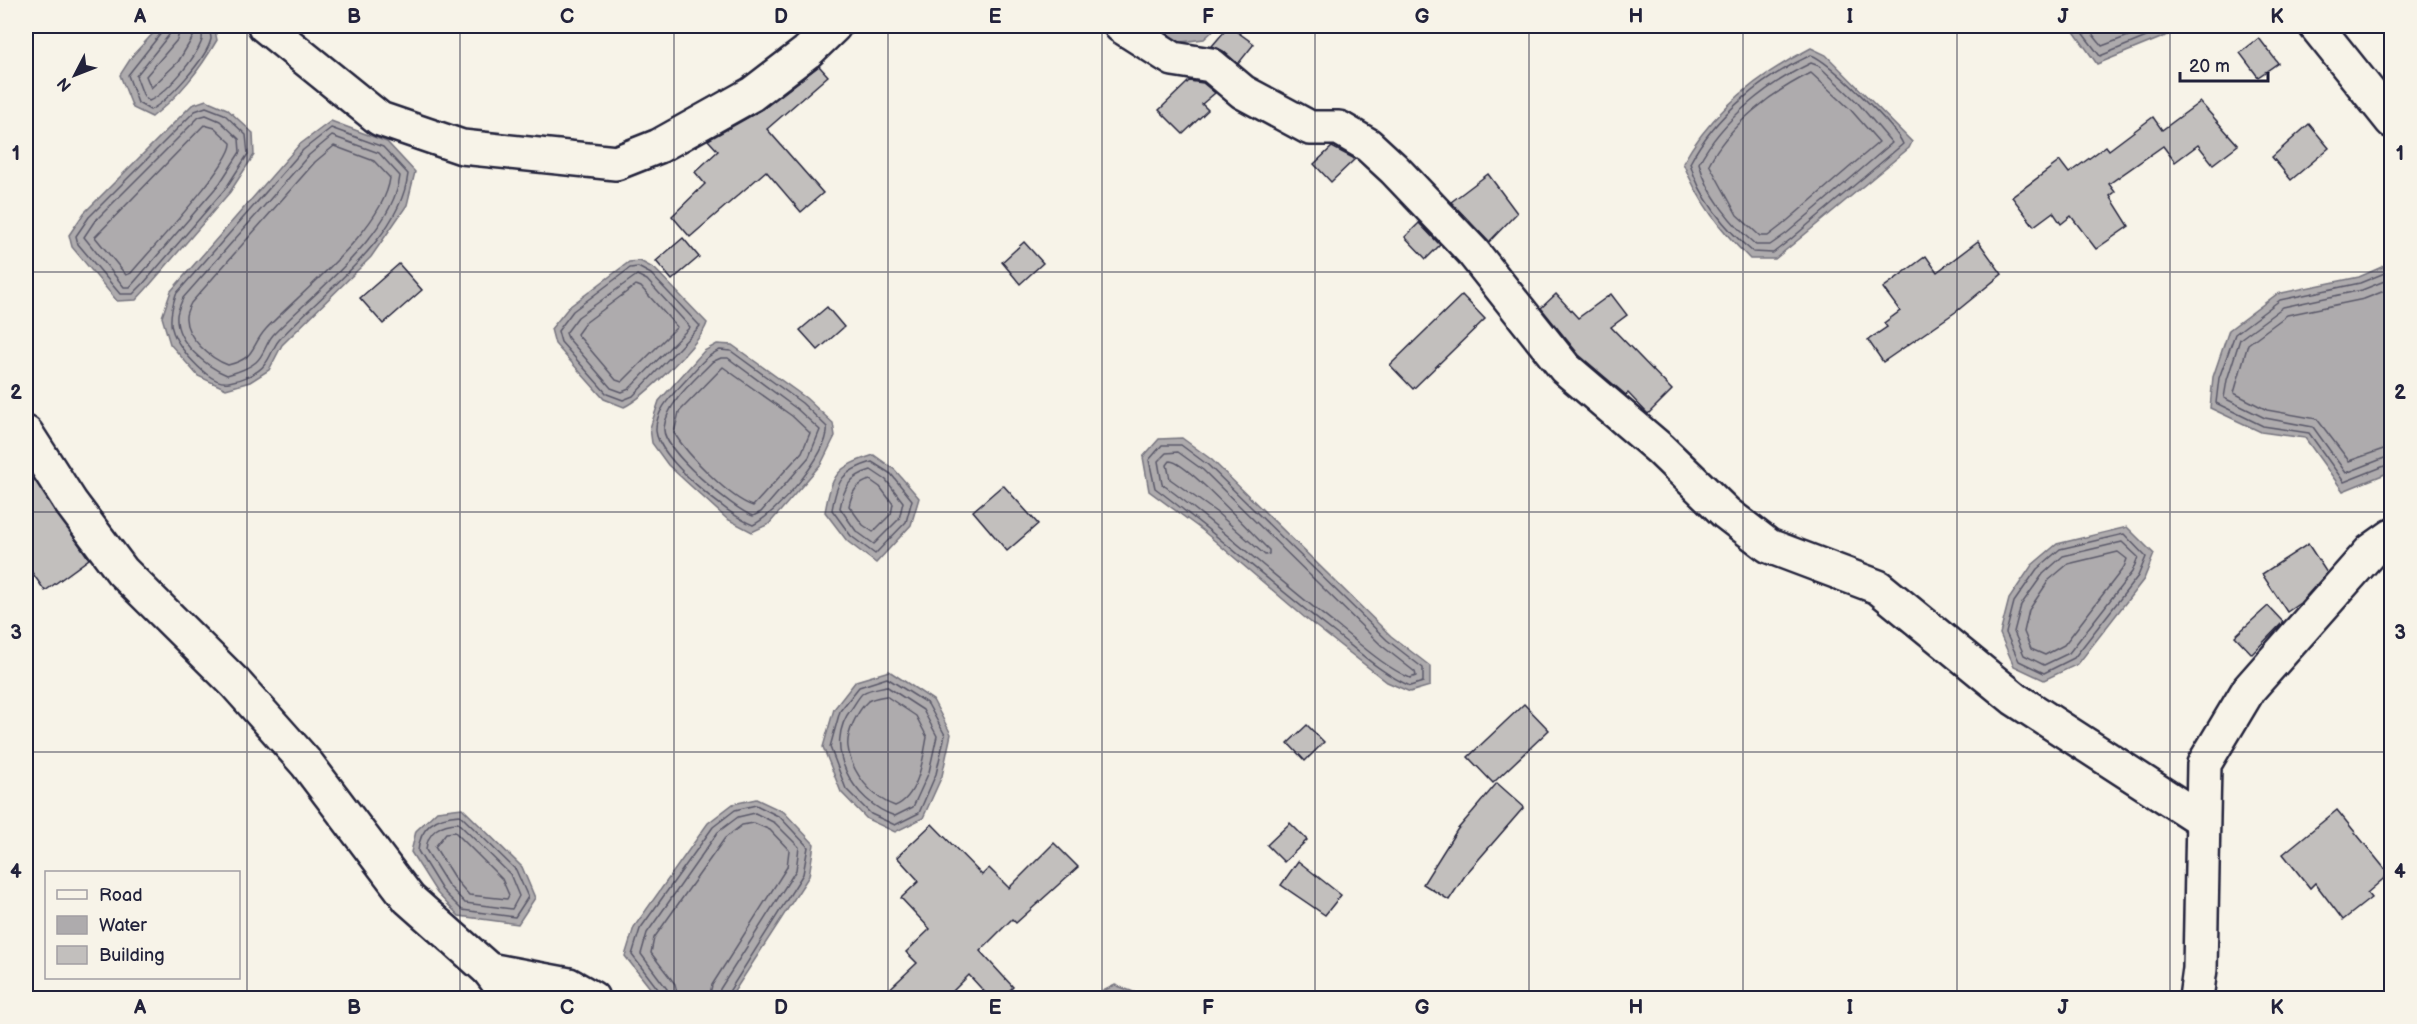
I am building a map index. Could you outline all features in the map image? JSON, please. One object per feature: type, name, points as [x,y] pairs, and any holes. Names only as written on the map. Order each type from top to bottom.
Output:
[{"type":"street","points":[[265,26],[380,119],[462,147],[616,163],[659,146],[752,94],[807,52],[834,26]]},
{"type":"street","points":[[1121,26],[1173,58],[1211,65],[1243,92],[1310,128],[1339,128],[1368,145],[1402,176],[1472,251],[1565,368],[1660,448],[1726,513],[1769,546],[1878,587],[2015,699],[2202,820]]},
{"type":"street","points":[[2316,26],[2391,121]]},
{"type":"street","points":[[26,432],[71,503],[122,571],[235,683],[307,764],[409,899],[489,970],[510,999]]},
{"type":"street","points":[[2196,999],[2200,969],[2204,764],[2249,689],[2371,551],[2391,536]]},
{"type":"street","points":[[489,970],[569,985],[592,999]]},
{"type":"water","points":[[160,26],[214,26],[217,40],[188,82],[152,117],[133,108],[120,75],[133,55]]},
{"type":"water","points":[[1148,26],[1218,26],[1204,39],[1174,43]]},
{"type":"water","points":[[2070,26],[2183,26],[2173,33],[2097,64]]},
{"type":"water","points":[[1811,48],[1826,55],[1912,142],[1909,148],[1775,259],[1750,259],[1711,215],[1696,191],[1683,163],[1708,127],[1738,96],[1773,70]]},
{"type":"water","points":[[206,100],[227,109],[253,133],[254,155],[230,192],[136,300],[117,301],[72,247],[69,235],[84,213],[192,105]]},
{"type":"water","points":[[331,121],[387,142],[415,172],[407,205],[371,257],[282,345],[269,370],[250,382],[226,389],[198,376],[170,344],[162,317],[171,291],[299,145]]},
{"type":"water","points":[[640,261],[655,269],[707,323],[683,356],[644,393],[624,407],[604,399],[555,344],[551,329],[569,307],[629,262]]},
{"type":"water","points":[[2391,263],[2392,466],[2385,474],[2343,491],[2305,438],[2261,432],[2210,408],[2213,377],[2229,330],[2277,294],[2359,277]]},
{"type":"water","points":[[717,344],[732,345],[806,398],[833,423],[835,436],[821,464],[769,524],[752,532],[727,519],[668,465],[652,443],[650,428],[659,401],[704,351]]},
{"type":"water","points":[[1182,438],[1212,460],[1391,636],[1430,666],[1430,686],[1410,692],[1387,682],[1304,617],[1202,530],[1149,491],[1143,457],[1159,439]]},
{"type":"water","points":[[874,455],[895,470],[919,498],[911,525],[876,563],[847,541],[825,512],[830,489],[838,474],[851,464]]},
{"type":"water","points":[[2127,527],[2154,554],[2144,579],[2078,664],[2044,680],[2014,666],[2000,634],[2009,599],[2032,565],[2057,544]]},
{"type":"water","points":[[889,671],[933,700],[951,734],[942,776],[923,818],[895,832],[867,819],[841,792],[823,747],[834,709],[856,681]]},
{"type":"water","points":[[756,799],[784,812],[814,844],[809,876],[730,998],[658,998],[625,956],[634,927],[708,823],[733,804]]},
{"type":"water","points":[[462,808],[522,867],[535,898],[518,924],[459,916],[437,893],[411,852],[416,831],[437,811]]},
{"type":"water","points":[[1115,985],[1136,993],[1140,998],[1089,998]]},
{"type":"building","points":[[1229,26],[1254,44],[1238,64],[1223,51],[1212,46]]},
{"type":"building","points":[[2259,38],[2278,63],[2258,77],[2240,53]]},
{"type":"building","points":[[819,66],[828,76],[767,129],[823,193],[801,212],[766,171],[690,237],[672,216],[705,184],[695,172],[718,151],[708,140],[763,109]]},
{"type":"building","points":[[1189,81],[1203,83],[1215,93],[1202,104],[1208,110],[1183,134],[1159,110]]},
{"type":"building","points":[[2200,102],[2238,145],[2213,164],[2198,145],[2175,162],[2163,146],[2109,184],[2115,192],[2110,196],[2129,226],[2096,249],[2071,216],[2061,224],[2053,212],[2034,226],[2012,197],[2060,161],[2069,173],[2106,146],[2109,150],[2153,117],[2162,130]]},
{"type":"building","points":[[2309,124],[2329,148],[2291,180],[2272,157]]},
{"type":"building","points":[[1332,147],[1355,159],[1331,182],[1314,164]]},
{"type":"building","points":[[1488,174],[1517,213],[1489,242],[1451,202]]},
{"type":"building","points":[[1419,223],[1440,245],[1426,259],[1405,237]]},
{"type":"building","points":[[683,238],[699,257],[672,280],[656,261]]},
{"type":"building","points":[[1978,241],[2002,274],[1957,311],[1883,362],[1868,340],[1887,327],[1884,323],[1900,311],[1883,288],[1926,256],[1937,272]]},
{"type":"building","points":[[1024,242],[1043,263],[1020,284],[1002,262]]},
{"type":"building","points":[[399,264],[422,290],[383,324],[360,298]]},
{"type":"building","points":[[1556,294],[1578,318],[1611,294],[1627,315],[1611,327],[1672,390],[1648,414],[1628,393],[1626,395],[1579,355],[1541,308]]},
{"type":"building","points":[[1462,295],[1485,319],[1413,389],[1390,365]]},
{"type":"building","points":[[827,307],[844,327],[818,350],[800,330]]},
{"type":"building","points":[[26,467],[89,559],[45,591],[26,564]]},
{"type":"building","points":[[1003,485],[1038,524],[1007,551],[973,511]]},
{"type":"building","points":[[2308,544],[2327,573],[2300,603],[2287,612],[2262,574]]},
{"type":"building","points":[[2268,606],[2283,622],[2252,654],[2235,636]]},
{"type":"building","points":[[1524,704],[1549,730],[1493,783],[1468,757]]},
{"type":"building","points":[[1307,725],[1324,742],[1305,761],[1288,743]]},
{"type":"building","points":[[1497,783],[1524,807],[1466,874],[1449,900],[1423,884],[1457,830]]},
{"type":"building","points":[[2337,810],[2389,874],[2367,893],[2371,898],[2343,920],[2315,883],[2310,888],[2283,854]]},
{"type":"building","points":[[1290,823],[1307,840],[1284,862],[1267,845]]},
{"type":"building","points":[[932,824],[982,875],[989,868],[1009,888],[1054,843],[1078,867],[1016,923],[1012,919],[980,951],[1013,987],[1001,999],[991,999],[969,975],[945,999],[879,999],[917,963],[906,952],[930,929],[901,898],[919,881],[897,857]]},
{"type":"building","points":[[1298,861],[1341,895],[1325,915],[1281,885]]}]
